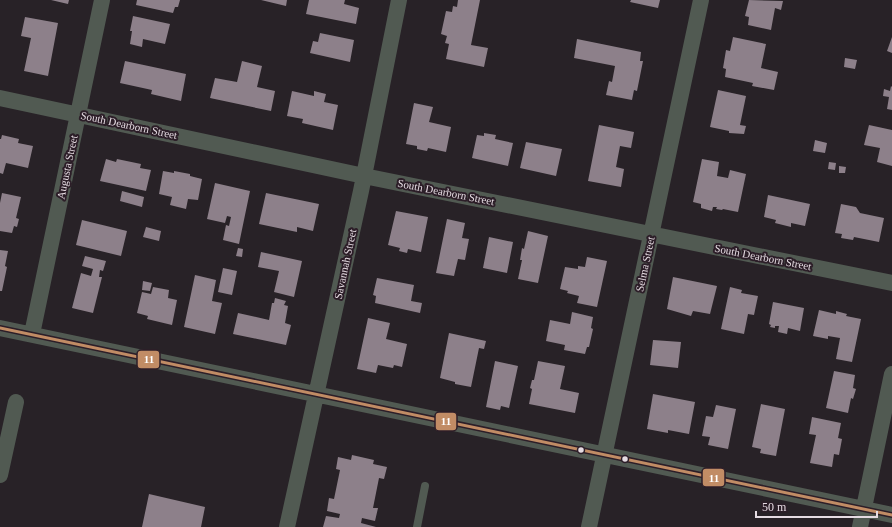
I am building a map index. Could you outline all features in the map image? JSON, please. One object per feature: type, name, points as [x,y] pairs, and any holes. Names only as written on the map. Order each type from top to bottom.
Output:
[{"type":"street","name":"Augusta Street","points":[[32,334],[102,0]]},
{"type":"street","name":"Savannah Street","points":[[287,527],[364,176],[399,0]]},
{"type":"street","name":"Selma Street","points":[[589,527],[700,0]]},
{"type":"street","name":"South Dearborn Street","points":[[0,98],[364,176],[892,283]]},
{"type":"street","points":[[0,328],[892,515]]},
{"type":"street","points":[[860,527],[892,374]]},
{"type":"street","points":[[0,475],[16,402]]},
{"type":"lane","points":[[418,527],[425,486]]},
{"type":"building","points":[[51,0],[69,0],[68,4]]},
{"type":"building","points":[[137,0],[180,0],[178,7],[175,7],[173,13],[136,5]]},
{"type":"building","points":[[261,0],[287,0],[286,6]]},
{"type":"building","points":[[309,0],[345,0],[344,4],[359,8],[356,24],[306,14]]},
{"type":"building","points":[[458,0],[480,0],[471,45],[488,48],[484,67],[446,59],[449,44],[445,43],[447,36],[441,34],[446,11],[452,12],[453,6],[457,7]]},
{"type":"building","points":[[631,0],[660,0],[658,8],[630,2]]},
{"type":"building","points":[[749,0],[783,1],[781,10],[775,8],[771,30],[748,25],[749,17],[745,16]]},
{"type":"building","points":[[133,16],[170,24],[165,44],[143,39],[142,47],[130,44],[132,31],[130,31]]},
{"type":"building","points":[[25,17],[58,23],[48,76],[24,71],[31,38],[21,36]]},
{"type":"building","points":[[320,33],[354,40],[350,62],[310,53],[313,41],[318,42]]},
{"type":"building","points":[[733,37],[766,44],[761,68],[778,72],[774,90],[752,86],[753,83],[725,77],[726,69],[723,68],[726,50],[730,51]]},
{"type":"building","points":[[892,37],[892,53],[887,51]]},
{"type":"building","points":[[577,39],[641,52],[640,61],[643,61],[637,91],[634,90],[632,100],[606,95],[609,81],[612,82],[615,66],[574,58]]},
{"type":"building","points":[[845,58],[857,60],[855,69],[844,67]]},
{"type":"building","points":[[125,61],[186,74],[181,101],[151,94],[152,90],[120,83]]},
{"type":"building","points":[[242,61],[262,66],[257,87],[275,91],[271,111],[210,98],[215,78],[237,82]]},
{"type":"building","points":[[891,86],[892,110],[887,109],[889,97],[883,96],[884,89],[890,91]]},
{"type":"building","points":[[718,90],[746,96],[740,125],[746,126],[744,134],[729,133],[729,131],[710,127]]},
{"type":"building","points":[[292,91],[314,96],[314,91],[326,94],[324,102],[338,105],[333,130],[302,123],[303,119],[287,116]]},
{"type":"building","points":[[414,103],[433,107],[429,122],[451,127],[446,152],[428,148],[427,151],[417,149],[417,146],[406,144]]},
{"type":"building","points":[[599,125],[634,132],[631,148],[620,146],[616,167],[624,169],[621,187],[588,181]]},
{"type":"building","points":[[869,125],[892,130],[892,166],[877,162],[880,148],[864,145]]},
{"type":"building","points":[[484,133],[496,135],[495,139],[513,143],[508,166],[472,158],[477,135],[484,136]]},
{"type":"building","points":[[2,135],[19,139],[18,143],[33,146],[28,168],[6,163],[3,174],[0,173],[0,139]]},
{"type":"building","points":[[815,140],[827,143],[825,153],[813,151]]},
{"type":"building","points":[[526,142],[562,149],[556,176],[520,168]]},
{"type":"building","points":[[106,159],[116,162],[117,159],[141,164],[140,168],[151,170],[146,191],[100,181]]},
{"type":"building","points":[[702,159],[719,162],[717,176],[728,178],[730,170],[746,174],[738,212],[716,209],[717,207],[713,207],[712,211],[701,208],[701,204],[693,202]]},
{"type":"building","points":[[829,162],[836,163],[835,170],[828,169]]},
{"type":"building","points":[[839,166],[846,167],[845,173],[839,173]]},
{"type":"building","points":[[163,171],[174,173],[174,171],[190,174],[190,176],[202,179],[198,200],[188,199],[186,209],[170,205],[172,197],[159,194]]},
{"type":"building","points":[[215,183],[250,191],[239,244],[223,240],[226,225],[229,226],[231,217],[227,216],[225,223],[207,219]]},
{"type":"building","points":[[122,191],[144,197],[142,207],[120,201]]},
{"type":"building","points":[[2,193],[21,197],[16,218],[19,219],[17,227],[14,226],[12,233],[0,231],[0,203]]},
{"type":"building","points":[[266,193],[319,204],[313,231],[297,227],[297,232],[259,224]]},
{"type":"building","points":[[768,195],[810,204],[805,226],[791,223],[791,227],[775,223],[776,220],[764,217]]},
{"type":"building","points":[[841,204],[856,207],[860,213],[884,218],[879,242],[854,237],[853,240],[841,238],[842,234],[835,233]]},
{"type":"building","points":[[396,211],[428,217],[421,252],[408,249],[407,253],[399,251],[400,248],[388,245]]},
{"type":"building","points":[[447,219],[465,223],[462,238],[469,239],[465,260],[458,259],[454,276],[436,273]]},
{"type":"building","points":[[82,220],[127,231],[121,256],[76,245]]},
{"type":"building","points":[[146,227],[161,231],[159,241],[143,237]]},
{"type":"building","points":[[528,231],[548,236],[538,283],[518,279],[522,260],[520,260],[522,248],[524,249]]},
{"type":"building","points":[[489,237],[513,242],[507,273],[483,268]]},
{"type":"building","points":[[238,248],[243,249],[242,257],[236,256]]},
{"type":"building","points":[[0,250],[8,251],[5,266],[7,267],[2,291],[0,291]]},
{"type":"building","points":[[261,252],[302,261],[294,297],[274,292],[279,271],[258,267]]},
{"type":"building","points":[[85,256],[106,261],[103,271],[100,270],[99,277],[102,277],[93,313],[72,308],[81,273],[91,276],[93,269],[82,266]]},
{"type":"building","points":[[587,257],[607,261],[597,307],[577,303],[579,296],[567,293],[568,291],[560,289],[565,267],[578,269],[578,266],[585,267]]},
{"type":"building","points":[[223,268],[237,271],[232,295],[218,292]]},
{"type":"building","points":[[195,275],[216,280],[212,301],[222,303],[215,334],[184,327]]},
{"type":"building","points":[[673,277],[717,286],[710,314],[693,311],[691,316],[667,309]]},
{"type":"building","points":[[377,278],[414,285],[411,301],[422,303],[420,313],[375,303],[376,296],[373,295]]},
{"type":"building","points":[[143,281],[152,283],[150,291],[142,290]]},
{"type":"building","points":[[153,287],[169,290],[168,298],[177,300],[172,325],[147,319],[148,316],[137,313],[142,292],[151,294]]},
{"type":"building","points":[[730,287],[742,290],[741,293],[758,296],[754,315],[748,314],[744,334],[721,329]]},
{"type":"building","points":[[275,298],[286,301],[284,305],[288,306],[285,323],[291,325],[286,345],[233,334],[238,313],[269,320],[272,303],[274,303]]},
{"type":"building","points":[[773,302],[804,308],[800,331],[788,328],[787,334],[778,332],[779,326],[775,326],[775,328],[770,327],[771,325],[769,324]]},
{"type":"building","points":[[819,310],[836,314],[836,311],[847,314],[846,316],[861,319],[852,362],[836,359],[840,338],[828,336],[828,339],[813,336]]},
{"type":"building","points":[[572,312],[593,317],[591,328],[593,329],[589,347],[587,347],[585,354],[564,350],[565,345],[546,341],[550,320],[570,324]]},
{"type":"building","points":[[368,318],[390,323],[386,339],[407,344],[402,367],[394,365],[393,368],[378,365],[376,373],[357,369]]},
{"type":"building","points":[[449,333],[486,341],[484,349],[479,348],[471,387],[455,384],[455,382],[440,378]]},
{"type":"building","points":[[653,340],[681,342],[678,368],[650,365]]},
{"type":"building","points":[[495,361],[518,366],[509,408],[501,406],[500,410],[486,407]]},
{"type":"building","points":[[538,361],[565,366],[560,389],[579,393],[575,413],[529,404],[532,389],[530,388],[532,380],[534,380]]},
{"type":"building","points":[[834,371],[855,375],[853,388],[856,389],[853,399],[851,398],[848,413],[826,408]]},
{"type":"building","points":[[653,394],[695,402],[689,434],[668,430],[668,433],[647,429]]},
{"type":"building","points":[[761,404],[785,409],[776,456],[760,453],[761,449],[752,447]]},
{"type":"building","points":[[716,405],[736,409],[728,449],[708,445],[710,437],[702,436],[706,416],[713,417]]},
{"type":"building","points":[[812,417],[841,423],[838,438],[842,439],[839,455],[834,454],[832,467],[810,463],[816,435],[809,434]]},
{"type":"building","points":[[352,455],[374,460],[373,464],[387,467],[384,479],[379,478],[373,508],[378,508],[375,521],[362,518],[361,523],[376,527],[323,527],[326,516],[339,518],[340,514],[327,511],[329,498],[334,499],[340,470],[336,469],[338,457],[351,460]]},
{"type":"building","points":[[149,494],[205,507],[201,527],[142,527]]},
{"type":"transit line","name":"11","points":[[0,328],[892,515]]}]
